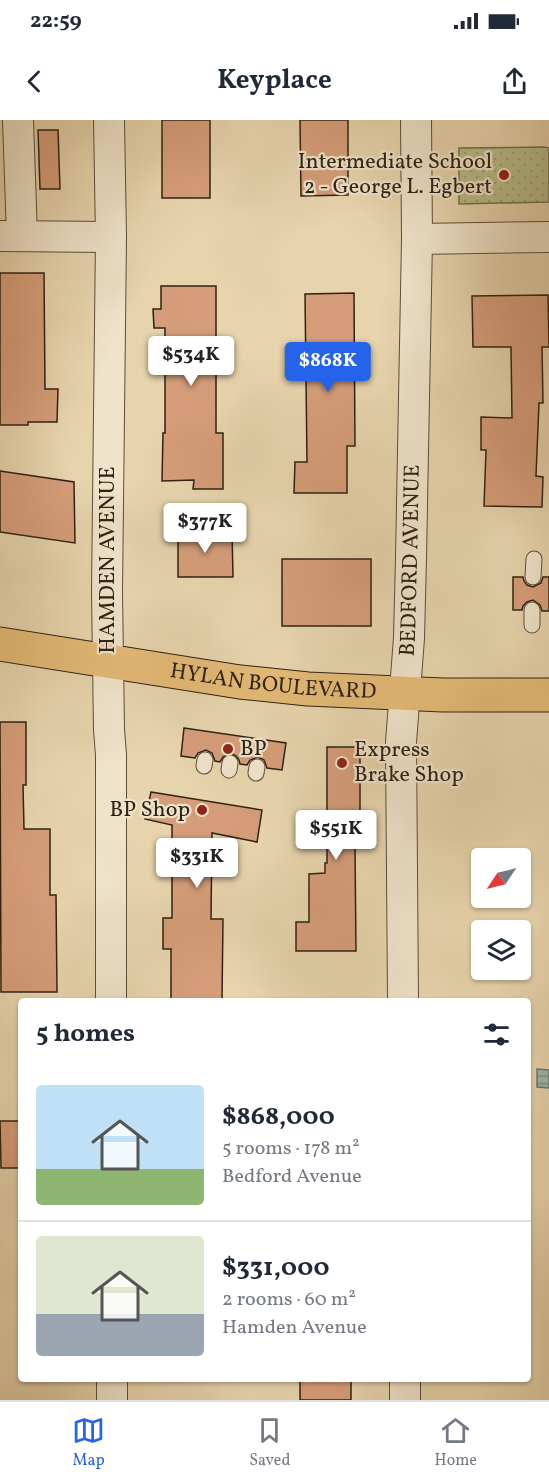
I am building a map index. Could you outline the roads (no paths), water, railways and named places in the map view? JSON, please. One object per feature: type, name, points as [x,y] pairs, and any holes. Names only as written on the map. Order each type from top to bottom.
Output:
[{"type":"main road","name":"HYLAN BOULEVARD","points":[[0,644],[240,682],[309,689],[549,695]]},
{"type":"street","points":[[18,120],[11,236],[111,237]]},
{"type":"street","name":"HAMDEN AVENUE","points":[[110,120],[107,592],[111,755],[111,998]]},
{"type":"street","name":"BEDFORD AVENUE","points":[[403,998],[401,742],[410,603],[417,239],[416,120]]},
{"type":"street","points":[[417,239],[549,237]]},
{"type":"street","points":[[112,1382],[112,1400]]},
{"type":"street","points":[[405,1382],[405,1400]]},
{"type":"lane","points":[[533,577],[534,559]]},
{"type":"water","points":[[537,1069],[549,1070],[549,1088],[537,1087]]},
{"type":"place","name":"Intermediate School 2 - George L. Egbert","points":[[504,175]]},
{"type":"place","name":"BP","points":[[228,749]]},
{"type":"place","name":"Express Brake Shop","points":[[342,763]]},
{"type":"place","name":"BP Shop","points":[[202,810]]}]
